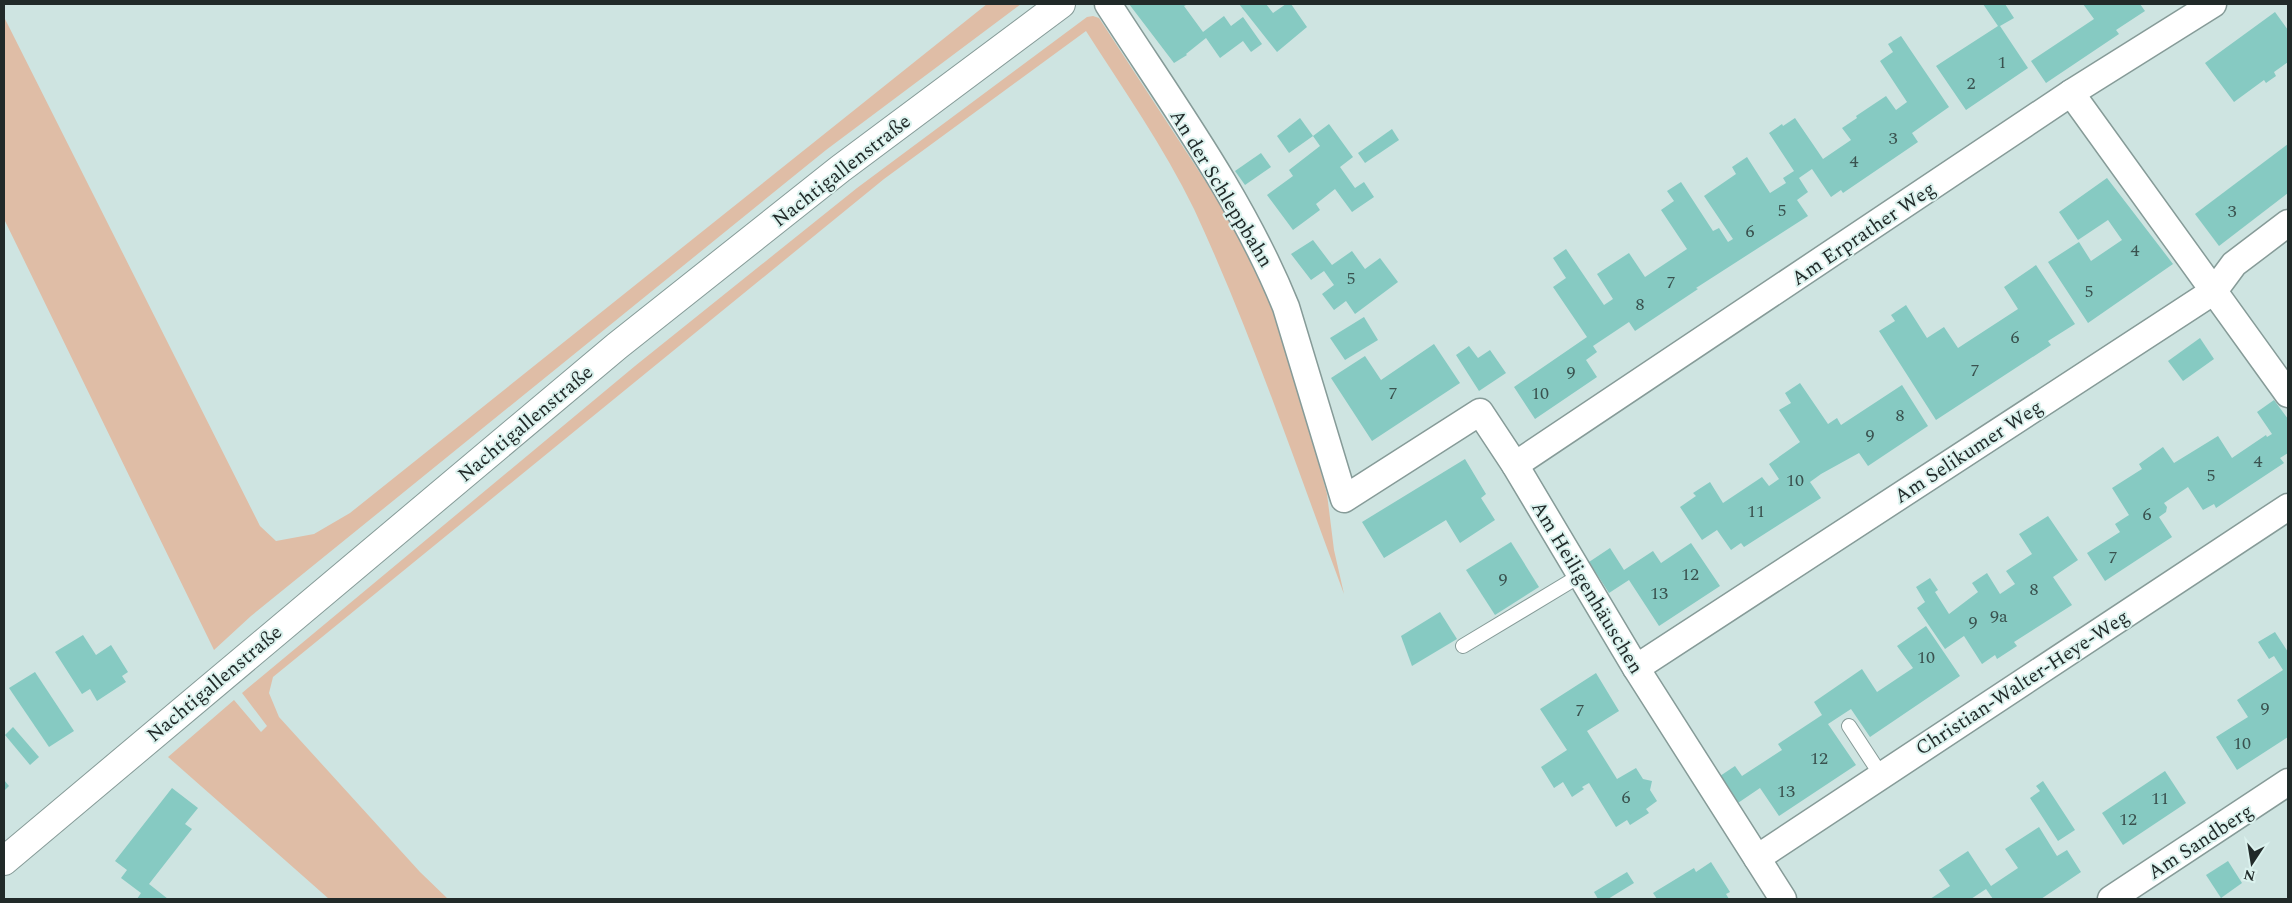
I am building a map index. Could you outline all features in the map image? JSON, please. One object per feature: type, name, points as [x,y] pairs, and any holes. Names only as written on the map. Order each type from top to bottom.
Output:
[{"type":"main road","name":"Nachtigallenstraße","points":[[4,861],[617,346],[840,169],[1061,4]]},
{"type":"street","name":"An der Schleppbahn","points":[[1108,4],[1234,202],[1273,276],[1288,316],[1344,499]]},
{"type":"street","name":"Am Erprather Weg","points":[[1515,466],[2071,93],[2213,4]]},
{"type":"street","points":[[2071,93],[2288,394]]},
{"type":"street","name":"Am Selikumer Weg","points":[[1636,668],[2214,290],[2234,264],[2288,222]]},
{"type":"street","name":"Am Heiligenhäuschen","points":[[1344,499],[1480,412],[1515,466],[1636,668],[1783,899]]},
{"type":"street","name":"Christian-Walter-Heye-Weg","points":[[1757,858],[2288,507]]},
{"type":"street","name":"Am Sandberg","points":[[2111,899],[2288,782]]},
{"type":"lane","points":[[1463,646],[1581,575]]},
{"type":"lane","points":[[1849,726],[1881,775]]},
{"type":"shaded area","points":[[987,4],[1021,4],[826,150],[251,616],[214,650],[4,219],[4,17],[260,526],[276,541],[314,534],[350,513]]},
{"type":"shaded area","points":[[1087,17],[1099,18],[1223,208],[1263,281],[1285,340],[1327,494],[1334,550],[1344,594],[1254,352],[1194,209],[1129,96],[1086,31],[884,179],[273,677],[269,693],[279,717],[420,872],[448,899],[329,899],[168,757],[234,700],[261,732],[267,726],[242,693],[635,366],[857,188]]},
{"type":"building","points":[[1129,4],[1188,4],[1184,6],[1203,32],[1224,16],[1231,26],[1243,17],[1262,44],[1251,52],[1243,41],[1220,58],[1206,38],[1187,55],[1174,63]]},
{"type":"building","points":[[1239,4],[1266,4],[1273,13],[1286,4],[1291,4],[1307,27],[1277,52]]},
{"type":"building","points":[[1983,4],[2005,4],[2014,18],[2000,26],[2028,68],[1966,110],[1936,66],[1998,26]]},
{"type":"building","points":[[2083,4],[2140,4],[2145,11],[2116,30],[2119,34],[2046,83],[2031,61],[2094,19]]},
{"type":"building","points":[[2275,12],[2288,30],[2288,62],[2274,72],[2276,76],[2266,83],[2264,80],[2234,102],[2205,63]]},
{"type":"building","points":[[1901,36],[1949,107],[1912,133],[1918,142],[1843,193],[1841,190],[1831,197],[1812,169],[1799,178],[1808,192],[1797,200],[1808,216],[1696,288],[1698,289],[1635,331],[1629,322],[1593,346],[1597,352],[1586,360],[1597,377],[1535,419],[1514,387],[1587,337],[1553,287],[1566,278],[1553,258],[1566,249],[1604,305],[1613,299],[1597,274],[1629,253],[1645,277],[1687,249],[1661,210],[1674,201],[1667,191],[1681,182],[1713,231],[1719,228],[1728,242],[1733,239],[1704,196],[1736,174],[1732,167],[1747,157],[1770,193],[1786,183],[1783,178],[1794,171],[1769,133],[1782,124],[1783,126],[1795,118],[1823,159],[1851,140],[1842,128],[1857,118],[1856,116],[1886,96],[1896,110],[1907,102],[1880,61],[1893,52],[1888,44]]},
{"type":"building","points":[[1300,118],[1313,136],[1289,153],[1277,136]]},
{"type":"building","points":[[1329,124],[1353,157],[1340,167],[1355,188],[1364,182],[1374,197],[1352,212],[1335,189],[1316,204],[1320,210],[1293,230],[1267,195],[1293,176],[1289,170],[1320,146],[1313,136]]},
{"type":"building","points":[[1392,129],[1399,140],[1365,163],[1358,153]]},
{"type":"building","points":[[2288,144],[2288,193],[2219,246],[2195,214]]},
{"type":"building","points":[[1261,153],[1271,167],[1245,185],[1235,171]]},
{"type":"building","points":[[2107,178],[2173,264],[2088,323],[2048,262],[2079,242],[2091,261],[2122,240],[2108,220],[2078,240],[2059,212]]},
{"type":"building","points":[[1313,240],[1332,265],[1352,251],[1365,269],[1380,258],[1398,282],[1355,314],[1346,301],[1334,310],[1322,294],[1334,285],[1324,271],[1311,280],[1291,254]]},
{"type":"building","points":[[2036,265],[2075,324],[2048,341],[2051,345],[1936,420],[1879,331],[1895,321],[1891,315],[1906,305],[1927,338],[1944,327],[1958,348],[2018,309],[2004,287]]},
{"type":"building","points":[[1364,317],[1378,340],[1345,360],[1330,338]]},
{"type":"building","points":[[2200,338],[2214,359],[2183,381],[2168,361]]},
{"type":"building","points":[[1434,344],[1460,383],[1372,441],[1331,378],[1365,356],[1381,380]]},
{"type":"building","points":[[1469,346],[1478,358],[1490,350],[1506,373],[1479,391],[1456,355]]},
{"type":"building","points":[[1800,383],[1828,424],[1837,418],[1841,425],[1902,385],[1928,426],[1868,466],[1859,453],[1821,474],[1810,482],[1821,498],[1744,547],[1741,543],[1731,550],[1717,530],[1702,540],[1680,507],[1696,496],[1693,493],[1710,482],[1723,503],[1762,477],[1769,486],[1779,479],[1769,464],[1800,442],[1779,410],[1791,403],[1785,393]]},
{"type":"building","points":[[2274,400],[2288,419],[2288,453],[2280,458],[2284,463],[2216,508],[2214,504],[2203,510],[2188,487],[2164,503],[2167,507],[2166,512],[2159,517],[2172,537],[2105,581],[2087,553],[2120,532],[2115,524],[2129,515],[2112,488],[2142,469],[2139,464],[2163,447],[2174,463],[2218,436],[2232,458],[2266,435],[2267,437],[2272,434],[2257,412]]},
{"type":"building","points":[[1465,459],[1486,494],[1481,498],[1495,520],[1460,543],[1446,520],[1384,558],[1362,522]]},
{"type":"building","points":[[2048,516],[2078,560],[2053,577],[2072,605],[2014,642],[2017,646],[1997,659],[1995,655],[1982,664],[1964,636],[1945,649],[1917,608],[1925,602],[1916,587],[1930,578],[1938,590],[1935,592],[1949,614],[1978,592],[1972,583],[1987,573],[2000,594],[2015,584],[2006,571],[2032,554],[2019,534]]},
{"type":"building","points":[[1511,542],[1539,587],[1495,615],[1466,570]]},
{"type":"building","points":[[1691,543],[1720,586],[1659,626],[1629,580],[1609,593],[1589,562],[1610,548],[1624,570],[1653,551],[1661,563]]},
{"type":"building","points":[[1440,612],[1457,639],[1412,666],[1401,636]]},
{"type":"building","points":[[1926,626],[1960,676],[1870,737],[1851,709],[1828,724],[1856,765],[1779,816],[1760,788],[1735,805],[1717,778],[1735,766],[1742,776],[1782,750],[1778,744],[1822,715],[1814,702],[1862,669],[1877,692],[1913,668],[1897,646]]},
{"type":"building","points":[[2275,632],[2288,652],[2288,737],[2237,770],[2216,737],[2248,717],[2237,700],[2283,670],[2274,656],[2269,659],[2258,642]]},
{"type":"building","points":[[83,635],[96,655],[111,645],[128,672],[122,676],[126,682],[97,701],[90,689],[82,694],[55,652]]},
{"type":"building","points":[[35,672],[74,731],[49,747],[9,688]]},
{"type":"building","points":[[1596,673],[1619,711],[1587,731],[1617,779],[1636,768],[1643,779],[1652,781],[1650,790],[1657,801],[1646,809],[1649,813],[1630,825],[1627,820],[1616,827],[1589,783],[1572,797],[1563,782],[1554,788],[1541,767],[1567,750],[1540,709]]},
{"type":"building","points":[[13,727],[39,757],[30,765],[5,735]]},
{"type":"building","points":[[2165,771],[2186,803],[2123,845],[2102,813]]},
{"type":"building","points":[[4,780],[9,786],[4,791]]},
{"type":"building","points":[[2043,781],[2075,830],[2058,841],[2030,798],[2040,791],[2036,786]]},
{"type":"building","points":[[172,788],[198,808],[185,824],[192,829],[149,884],[168,899],[137,899],[141,893],[121,878],[127,870],[115,861]]},
{"type":"building","points":[[2039,827],[2057,856],[2067,850],[2081,872],[2041,899],[1993,899],[1986,889],[1971,899],[1930,899],[1950,886],[1939,870],[1968,851],[1991,886],[2018,868],[2005,849]]},
{"type":"building","points":[[2228,861],[2242,883],[2221,898],[2206,875]]},
{"type":"building","points":[[1711,862],[1730,892],[1726,894],[1729,899],[1657,899],[1653,893],[1694,868],[1696,872]]},
{"type":"building","points":[[1627,872],[1634,883],[1608,899],[1598,899],[1594,892]]}]
